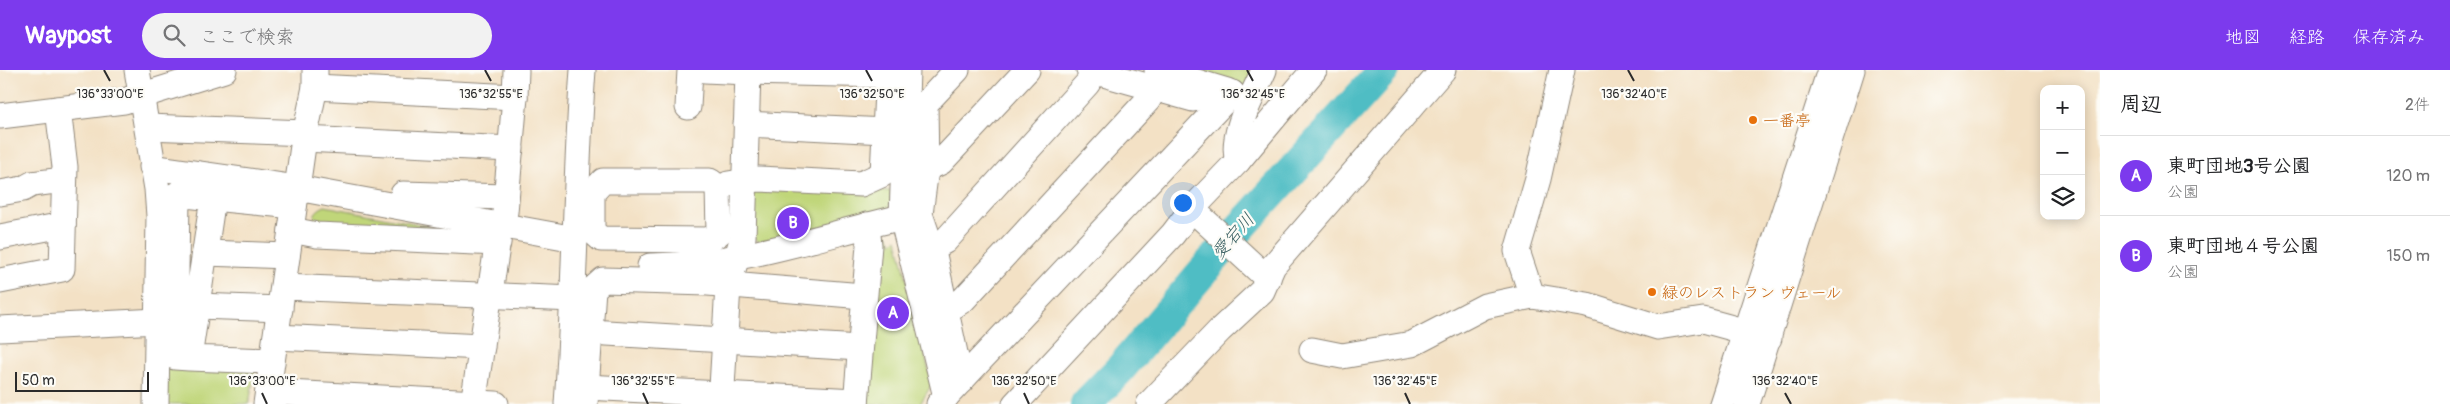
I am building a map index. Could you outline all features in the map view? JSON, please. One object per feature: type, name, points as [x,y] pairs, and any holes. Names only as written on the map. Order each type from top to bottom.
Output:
[{"type":"street","points":[[137,70],[147,126],[159,216],[156,404]]},
{"type":"street","points":[[0,116],[124,101],[224,70]]},
{"type":"street","points":[[516,70],[516,97],[502,231],[482,348],[481,404],[267,398],[287,256],[300,204],[305,136],[315,79],[516,97]]},
{"type":"street","points":[[567,404],[574,299],[583,70]]},
{"type":"street","points":[[688,107],[690,70]]},
{"type":"street","points":[[705,70],[748,72],[894,72]]},
{"type":"street","points":[[949,394],[946,311],[932,248],[920,214],[926,169],[926,104],[957,70]]},
{"type":"street","points":[[926,169],[941,162],[1027,70]]},
{"type":"street","points":[[1238,161],[1235,152],[1245,110],[1264,70]]},
{"type":"street","points":[[1278,113],[1293,70]]},
{"type":"street","points":[[1015,404],[1173,234],[1192,209],[1238,161],[1314,70]]},
{"type":"street","points":[[1149,404],[1220,330],[1262,291],[1274,266],[1443,70]]},
{"type":"street","points":[[1532,296],[1518,251],[1538,179],[1562,70]]},
{"type":"street","points":[[1747,404],[1758,335],[1830,70]]},
{"type":"street","points":[[1722,404],[1758,335],[1816,181],[1852,70]]},
{"type":"street","points":[[932,248],[945,241],[1087,84],[1092,71],[1156,79],[1232,93],[949,394]]},
{"type":"street","points":[[721,399],[728,286],[743,237],[748,72]]},
{"type":"street","points":[[718,187],[744,180],[759,179],[861,184],[883,174],[885,131],[894,72]]},
{"type":"street","points":[[894,72],[902,217],[949,394]]},
{"type":"street","points":[[946,311],[963,300],[1148,100],[1156,79]]},
{"type":"street","points":[[0,281],[62,269],[63,180],[65,167],[58,109]]},
{"type":"street","points":[[746,124],[885,131]]},
{"type":"street","points":[[147,126],[511,149]]},
{"type":"street","points":[[152,167],[300,204],[506,197]]},
{"type":"street","points":[[0,193],[23,189],[32,184],[63,180]]},
{"type":"street","points":[[603,181],[710,181],[718,187],[719,233],[709,240],[601,240],[592,231],[592,193],[603,181]]},
{"type":"street","points":[[482,348],[274,349],[189,358],[175,357],[177,194],[300,204],[575,239]]},
{"type":"street","points":[[189,358],[213,198]]},
{"type":"street","points":[[300,204],[317,235],[502,231]]},
{"type":"street","points":[[1192,209],[1268,279]]},
{"type":"street","points":[[575,264],[673,266],[738,257],[902,217]]},
{"type":"street","points":[[0,237],[63,225]]},
{"type":"street","points":[[863,296],[708,283],[603,280],[593,289],[585,395],[856,402],[863,296],[869,245],[867,225]]},
{"type":"street","points":[[205,253],[287,256]]},
{"type":"street","points":[[197,306],[282,298],[490,296],[574,299]]},
{"type":"street","points":[[1312,350],[1342,356],[1412,344],[1485,306],[1532,296],[1587,304],[1658,327],[1703,320],[1758,335]]},
{"type":"street","points":[[0,329],[158,321]]},
{"type":"street","points":[[590,332],[860,348]]},
{"type":"green space","points":[[1178,70],[1257,70],[1249,91]]},
{"type":"green space","points":[[763,186],[891,191],[890,209],[760,242],[750,236],[752,190]]},
{"type":"green space","points":[[325,206],[460,232],[318,228],[314,218],[316,212]]},
{"type":"green space","points":[[886,231],[892,242],[897,239],[932,384],[920,404],[864,404],[876,235]]},
{"type":"green space","points":[[166,363],[255,369],[249,404],[164,404]]},
{"type":"waterway","name":"愛宕川","points":[[1086,404],[1120,369],[1240,228],[1384,70]]},
{"type":"place","name":"一番亭","points":[[1753,120]]},
{"type":"place","name":"東町団地４号公園","points":[[793,223]]},
{"type":"place","name":"緑のレストラン ヴェール","points":[[1652,292]]},
{"type":"place","name":"東町団地3号公園","points":[[893,313]]}]
